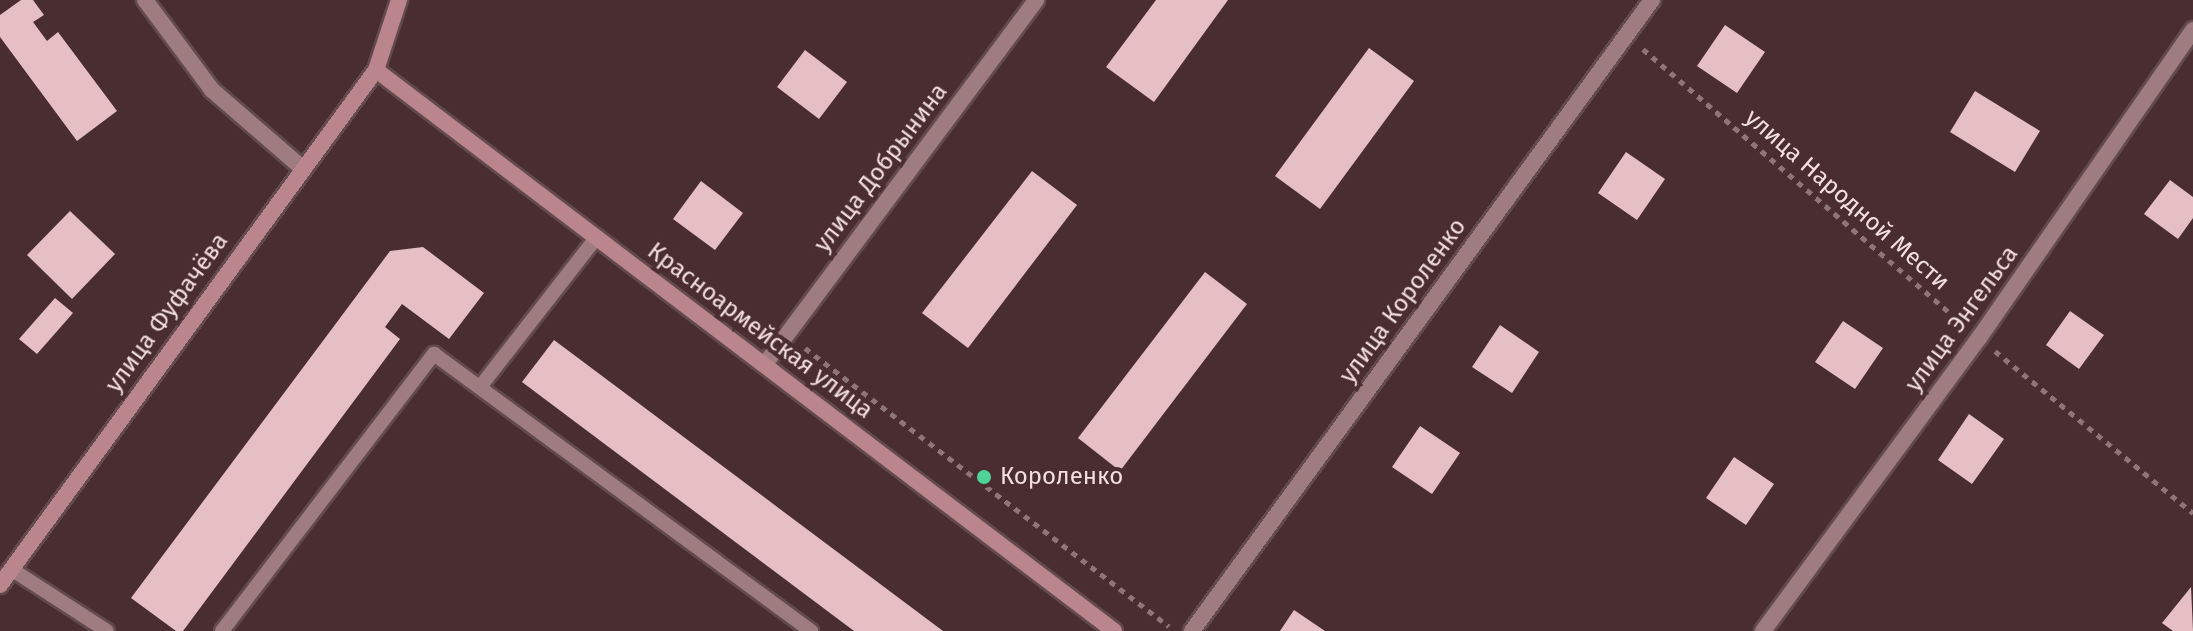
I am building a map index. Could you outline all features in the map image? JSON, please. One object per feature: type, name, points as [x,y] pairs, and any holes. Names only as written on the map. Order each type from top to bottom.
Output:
[{"type":"main road","name":"улица Фуфачёва","points":[[0,585],[376,70],[399,0]]},
{"type":"main road","name":"Красноармейская улица","points":[[376,70],[1114,631]]},
{"type":"street","points":[[145,0],[212,90],[302,168]]},
{"type":"street","name":"улица Добрынина","points":[[765,364],[1036,0]]},
{"type":"street","name":"улица Короленко","points":[[1192,631],[1652,0]]},
{"type":"street","name":"улица Энгельса","points":[[1763,631],[1979,338],[2193,30]]},
{"type":"lane","points":[[480,387],[596,238]]},
{"type":"lane","points":[[222,631],[434,354],[811,631]]},
{"type":"lane","points":[[11,569],[107,631]]},
{"type":"path","name":"улица Народной Мести","points":[[1627,35],[1979,338],[2193,513]]},
{"type":"path","points":[[787,334],[1177,631]]},
{"type":"building","points":[[21,0],[33,0],[44,15],[33,22],[47,41],[58,32],[117,111],[77,141],[0,37],[0,15]]},
{"type":"building","points":[[1156,0],[1228,0],[1154,102],[1106,67]]},
{"type":"building","points":[[1725,25],[1765,52],[1737,93],[1697,66]]},
{"type":"building","points":[[1369,48],[1414,81],[1320,209],[1275,176]]},
{"type":"building","points":[[805,50],[847,82],[819,119],[777,87]]},
{"type":"building","points":[[1975,91],[2040,131],[2015,172],[1950,132]]},
{"type":"building","points":[[1626,152],[1665,179],[1637,220],[1598,193]]},
{"type":"building","points":[[1032,171],[1077,205],[968,348],[922,313]]},
{"type":"building","points":[[2170,180],[2193,197],[2193,218],[2178,239],[2144,214]]},
{"type":"building","points":[[701,181],[743,213],[715,250],[673,219]]},
{"type":"building","points":[[70,211],[115,254],[72,299],[27,255]]},
{"type":"building","points":[[423,247],[484,293],[449,339],[402,304],[385,327],[400,339],[183,631],[176,631],[131,598],[390,251]]},
{"type":"building","points":[[1205,272],[1247,304],[1120,471],[1078,438]]},
{"type":"building","points":[[55,298],[73,313],[37,354],[19,339]]},
{"type":"building","points":[[2070,311],[2104,335],[2079,369],[2046,345]]},
{"type":"building","points":[[1843,321],[1883,348],[1855,389],[1815,362]]},
{"type":"building","points":[[1500,325],[1539,352],[1512,393],[1472,367]]},
{"type":"building","points":[[554,340],[943,631],[854,631],[522,382]]},
{"type":"building","points":[[1969,414],[2004,439],[1972,484],[1938,460]]},
{"type":"building","points":[[1420,426],[1460,453],[1432,494],[1392,467]]},
{"type":"building","points":[[1734,457],[1774,484],[1746,525],[1706,498]]},
{"type":"building","points":[[2191,587],[2193,631],[2173,631],[2162,623]]},
{"type":"building","points":[[1294,610],[1325,631],[1280,631]]},
{"type":"place","name":"Короленко","points":[[984,477]]}]
